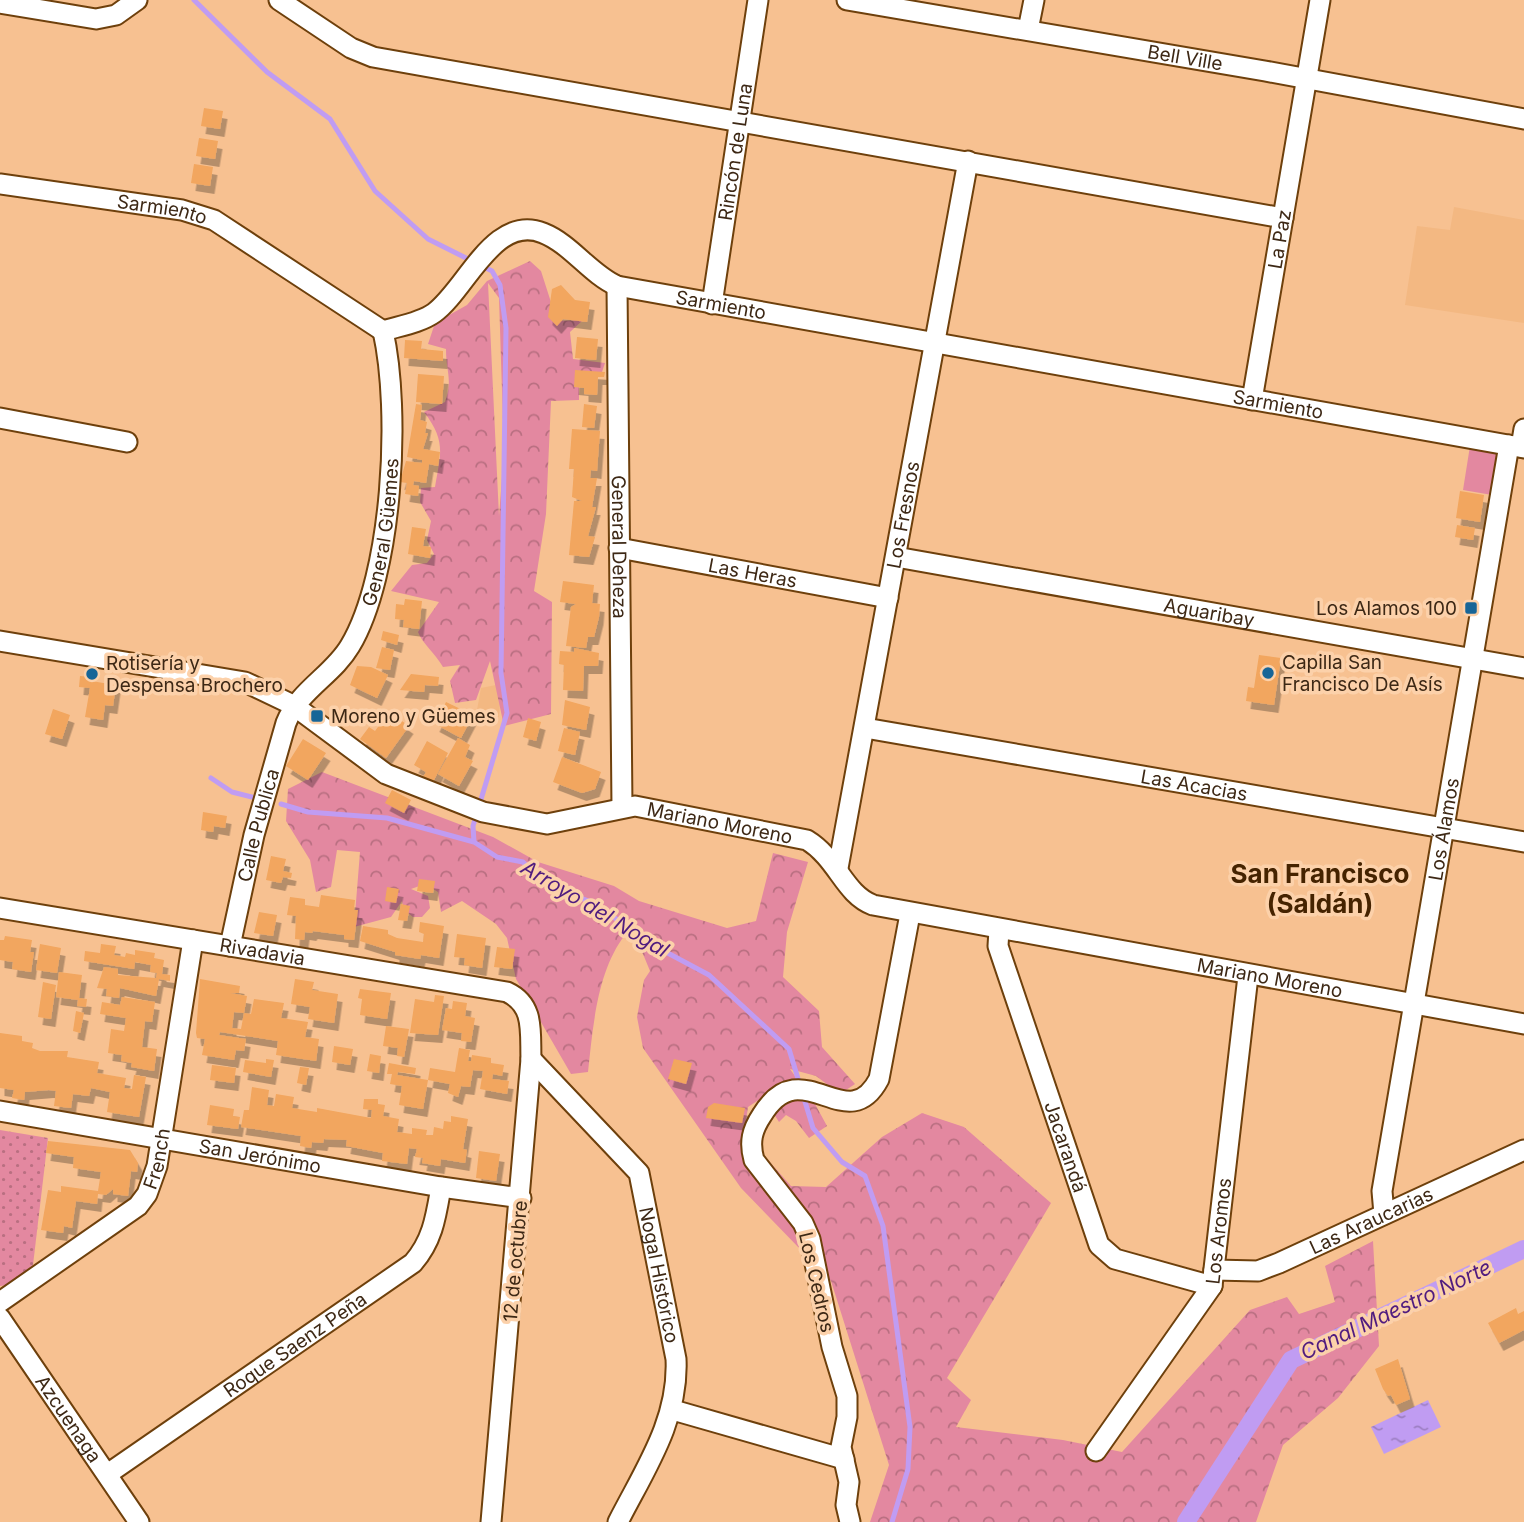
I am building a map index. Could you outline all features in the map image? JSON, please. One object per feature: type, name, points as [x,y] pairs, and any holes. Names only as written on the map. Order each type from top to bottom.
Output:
[{"type":"street","points":[[0,3],[96,19],[116,15],[137,0]]},
{"type":"street","points":[[279,0],[351,48],[373,57],[1283,218]]},
{"type":"street","name":"Rincón de Luna","points":[[712,304],[758,0]]},
{"type":"street","name":"Bell Ville","points":[[847,0],[1306,79],[1524,120]]},
{"type":"street","points":[[1028,30],[1034,0]]},
{"type":"street","name":"La Paz","points":[[1252,400],[1320,0]]},
{"type":"street","name":"Los Fresnos","points":[[838,868],[968,161]]},
{"type":"street","name":"Sarmiento","points":[[0,184],[182,210],[214,220],[383,331],[432,314],[470,274],[482,257],[509,234],[531,230],[553,239],[617,286],[936,341],[1252,400],[1520,442]]},
{"type":"street","name":"General Deheza","points":[[617,286],[622,807]]},
{"type":"street","name":"General Güemes","points":[[293,705],[349,647],[365,615],[376,576],[390,472],[390,372],[383,331]]},
{"type":"street","points":[[0,418],[127,442]]},
{"type":"street","name":"Los Álamos","points":[[1384,1214],[1382,1191],[1411,1004],[1474,660],[1520,442]]},
{"type":"street","name":"Las Heras","points":[[619,548],[888,598]]},
{"type":"street","name":"Aguaribay","points":[[896,556],[1524,668]]},
{"type":"street","name":"Mariano Moreno","points":[[0,641],[245,682],[293,705],[386,774],[476,810],[547,824],[635,806],[807,840],[827,854],[861,901],[911,914],[1524,1024]]},
{"type":"street","name":"Calle Publica","points":[[230,946],[257,822],[293,705]]},
{"type":"street","name":"Las Acacias","points":[[865,728],[1524,842]]},
{"type":"street","name":"Rivadavia","points":[[0,908],[507,992],[523,1002]]},
{"type":"street","name":"Los Cedros","points":[[850,1522],[846,1505],[849,1482],[841,1447],[847,1417],[847,1396],[832,1347],[810,1239],[803,1223],[754,1160],[750,1147],[753,1129],[766,1108],[780,1093],[800,1089],[841,1102],[860,1099],[874,1089],[879,1079],[911,914]]},
{"type":"street","name":"Jacarandá","points":[[999,930],[998,946],[1099,1245],[1115,1259],[1213,1278]]},
{"type":"street","name":"French","points":[[0,1302],[138,1206],[152,1182],[193,940]]},
{"type":"street","name":"Los Aromos","points":[[1096,1451],[1213,1278],[1248,976]]},
{"type":"street","name":"12 de octubre","points":[[491,1522],[531,1059],[528,1012],[523,1002]]},
{"type":"street","name":"Nogal Histórico","points":[[531,1059],[639,1173],[676,1359],[677,1383],[673,1410],[618,1522]]},
{"type":"street","name":"San Jerónimo","points":[[0,1111],[441,1187],[521,1198]]},
{"type":"street","name":"Las Araucarias","points":[[1213,1278],[1258,1271],[1524,1150]]},
{"type":"street","name":"Roque Saenz Peña","points":[[109,1473],[414,1263],[426,1248],[433,1232],[441,1187]]},
{"type":"street","name":"Azcuenaga","points":[[0,1318],[109,1473],[139,1522]]},
{"type":"street","points":[[673,1410],[844,1459]]},
{"type":"shaded area","points":[[1454,207],[1524,220],[1524,323],[1405,305],[1417,226],[1450,230]]},
{"type":"shaded area","points":[[501,684],[499,717],[477,710],[481,688]]},
{"type":"green space","points":[[530,261],[541,271],[557,321],[583,320],[570,332],[573,359],[605,363],[601,375],[579,381],[579,400],[551,401],[546,514],[534,591],[552,602],[551,714],[504,726],[490,661],[476,700],[455,703],[450,681],[460,665],[443,667],[418,632],[439,602],[391,591],[412,565],[427,563],[434,554],[427,540],[431,521],[420,502],[421,488],[435,487],[440,448],[436,431],[424,412],[445,402],[449,381],[446,349],[428,344],[435,323],[467,305],[487,281]],"holes":[[[488,283],[499,298],[504,453],[499,516]]]},
{"type":"green space","points":[[1470,446],[1505,452],[1498,496],[1463,490]]},
{"type":"green space","points":[[322,772],[493,837],[538,862],[614,886],[639,901],[727,928],[756,921],[773,853],[808,862],[787,932],[783,977],[819,1011],[822,1047],[855,1084],[840,1094],[816,1076],[790,1069],[827,1126],[809,1138],[796,1121],[786,1115],[779,1122],[763,1097],[748,1107],[744,1133],[791,1186],[826,1187],[882,1137],[922,1113],[964,1127],[1051,1203],[947,1378],[971,1400],[956,1427],[1063,1440],[1122,1452],[1250,1310],[1287,1297],[1299,1314],[1335,1302],[1325,1266],[1373,1241],[1379,1346],[1338,1398],[1283,1445],[1256,1522],[870,1522],[889,1465],[831,1281],[741,1188],[643,1048],[637,1017],[644,980],[650,971],[643,954],[625,935],[602,982],[588,1072],[571,1074],[516,979],[507,938],[496,924],[462,901],[441,912],[438,892],[425,884],[411,889],[428,896],[430,908],[422,917],[413,917],[404,910],[402,901],[391,917],[354,927],[360,852],[337,850],[331,887],[316,892],[310,860],[286,821],[288,789]]},
{"type":"green space","points":[[0,1130],[48,1138],[33,1265],[8,1285],[0,1286]]},
{"type":"water","points":[[1428,1400],[1441,1427],[1384,1454],[1371,1427]]},
{"type":"building","points":[[204,108],[223,111],[220,129],[201,126]]},
{"type":"building","points":[[199,138],[218,141],[215,159],[196,156]]},
{"type":"building","points":[[194,164],[213,167],[210,186],[191,183]]},
{"type":"building","points":[[561,285],[575,300],[590,302],[587,322],[563,319],[557,326],[548,317],[552,289]]},
{"type":"building","points":[[577,337],[598,339],[596,360],[575,358]]},
{"type":"building","points":[[405,340],[422,341],[421,349],[443,351],[443,361],[404,358]]},
{"type":"building","points":[[575,370],[605,372],[604,377],[598,377],[597,395],[584,394],[584,388],[574,387]]},
{"type":"building","points":[[418,374],[444,376],[442,404],[416,402]]},
{"type":"building","points":[[416,404],[422,405],[420,420],[427,422],[425,433],[428,433],[423,449],[440,452],[438,466],[429,464],[426,483],[414,481],[413,485],[419,486],[418,496],[405,494],[407,483],[400,482],[406,461],[422,463],[422,460],[407,457]]},
{"type":"building","points":[[584,404],[597,406],[594,428],[582,427]]},
{"type":"building","points":[[572,429],[600,431],[597,471],[591,470],[590,478],[597,478],[592,507],[596,507],[588,536],[595,537],[589,557],[569,555],[574,501],[582,501],[572,497],[574,469],[569,469]]},
{"type":"building","points":[[1460,491],[1484,495],[1480,522],[1456,518]]},
{"type":"building","points":[[1457,525],[1475,528],[1473,540],[1455,537]]},
{"type":"building","points":[[412,527],[426,529],[423,546],[431,547],[430,558],[408,554]]},
{"type":"building","points":[[563,581],[594,585],[592,603],[600,604],[599,617],[594,637],[588,637],[586,648],[566,646],[571,607],[576,604],[560,602]]},
{"type":"building","points":[[405,599],[422,601],[419,629],[403,627],[404,620],[395,619],[396,604],[404,605]]},
{"type":"building","points":[[383,631],[399,635],[397,645],[381,640]]},
{"type":"building","points":[[382,647],[394,650],[390,670],[376,668]]},
{"type":"building","points":[[574,648],[599,653],[598,666],[584,666],[583,691],[563,690],[564,665],[559,664],[560,651],[574,652]]},
{"type":"building","name":"Capilla San Francisco De Asís","points":[[1259,655],[1281,658],[1274,705],[1246,701],[1248,687],[1254,688]]},
{"type":"building","points":[[357,666],[371,667],[388,675],[377,698],[350,685]]},
{"type":"building","points":[[411,674],[439,677],[438,686],[425,685],[424,692],[400,690]]},
{"type":"building","points":[[80,676],[91,677],[91,681],[116,685],[113,706],[105,705],[103,720],[85,717],[90,688],[79,687]]},
{"type":"building","points":[[565,700],[590,707],[586,730],[562,725]]},
{"type":"building","points":[[446,702],[473,715],[461,738],[435,724]]},
{"type":"building","points":[[53,709],[70,715],[62,739],[45,734]]},
{"type":"building","points":[[389,712],[409,726],[386,758],[360,739],[369,727],[375,731]]},
{"type":"building","points":[[528,718],[541,722],[536,741],[523,737]]},
{"type":"building","points":[[564,728],[580,732],[575,755],[558,751]]},
{"type":"building","points":[[458,738],[470,745],[465,757],[473,761],[459,786],[438,774]]},
{"type":"building","points":[[303,739],[326,753],[308,780],[286,766]]},
{"type":"building","points":[[427,741],[448,753],[433,782],[423,777],[426,772],[414,765]]},
{"type":"building","points":[[562,757],[601,772],[595,789],[582,793],[553,782]]},
{"type":"building","points":[[392,790],[411,800],[404,813],[385,803]]},
{"type":"building","points":[[203,812],[227,816],[225,828],[214,826],[213,832],[201,830]]},
{"type":"building","points":[[271,856],[286,859],[283,871],[292,873],[291,878],[283,877],[281,883],[266,880]]},
{"type":"building","points":[[419,879],[435,881],[433,893],[417,891]]},
{"type":"building","points":[[387,887],[399,889],[396,903],[385,901]]},
{"type":"building","points":[[321,895],[355,900],[354,910],[358,910],[354,940],[344,939],[344,935],[313,931],[305,932],[304,940],[295,939],[296,916],[287,915],[290,897],[305,899],[305,905],[319,907]]},
{"type":"building","points":[[401,904],[410,906],[407,921],[398,920]]},
{"type":"building","points":[[259,912],[277,915],[273,936],[254,933]]},
{"type":"building","points":[[420,922],[444,926],[439,958],[421,955],[420,959],[395,955],[395,952],[360,941],[363,926],[388,930],[388,934],[397,938],[423,942],[424,934],[419,932]]},
{"type":"building","points":[[457,934],[486,938],[482,968],[464,965],[465,958],[454,957]]},
{"type":"building","points":[[5,936],[32,940],[30,952],[34,952],[31,972],[12,969],[13,962],[0,960],[0,940],[4,940]]},
{"type":"building","points":[[40,944],[61,948],[57,973],[36,970]]},
{"type":"building","points":[[101,944],[116,946],[114,955],[125,957],[126,953],[135,955],[135,950],[155,953],[154,958],[164,960],[162,974],[170,975],[170,981],[159,979],[156,996],[120,988],[119,998],[106,996],[107,989],[97,988],[104,967],[118,969],[118,975],[156,978],[157,973],[150,972],[151,965],[135,962],[134,969],[84,961],[85,951],[100,953]]},
{"type":"building","points":[[497,947],[515,949],[512,969],[494,967]]},
{"type":"building","points":[[59,972],[82,975],[79,998],[87,999],[86,1007],[77,1006],[78,1000],[56,997]]},
{"type":"building","points":[[200,979],[240,986],[239,993],[230,993],[247,996],[244,1013],[251,1014],[254,999],[284,1003],[281,1018],[308,1022],[305,1037],[319,1039],[316,1061],[276,1055],[278,1041],[220,1032],[219,1035],[246,1039],[244,1051],[236,1050],[234,1060],[202,1055],[205,1039],[197,1038],[196,1033]],"holes":[[[234,1012],[244,1013],[241,1029],[232,1028]]]},
{"type":"building","points":[[295,979],[314,982],[312,990],[338,994],[334,1023],[308,1019],[310,1007],[291,1004]]},
{"type":"building","points":[[43,982],[56,985],[51,1019],[38,1017]]},
{"type":"building","points":[[360,989],[391,993],[387,1019],[360,1015]]},
{"type":"building","points":[[435,995],[444,996],[438,1035],[410,1033],[415,999],[434,1002]]},
{"type":"building","points":[[122,997],[155,1002],[152,1022],[145,1021],[142,1047],[157,1049],[154,1071],[131,1067],[132,1063],[121,1061],[122,1055],[108,1053],[111,1029],[124,1031],[126,1018],[100,1014],[102,1002],[120,1005]]},
{"type":"building","points":[[453,1001],[467,1003],[465,1016],[475,1018],[471,1042],[461,1041],[462,1033],[442,1030],[446,1008],[452,1009]]},
{"type":"building","points":[[76,1011],[84,1013],[80,1033],[73,1031]]},
{"type":"building","points":[[386,1026],[409,1029],[404,1057],[397,1056],[398,1048],[383,1046]]},
{"type":"building","points":[[0,1033],[22,1036],[22,1041],[33,1043],[32,1048],[40,1051],[68,1051],[67,1057],[99,1062],[97,1073],[126,1078],[124,1088],[132,1089],[134,1075],[146,1077],[139,1117],[107,1112],[110,1092],[91,1088],[89,1096],[73,1094],[71,1108],[54,1106],[56,1091],[25,1092],[24,1100],[12,1098],[14,1090],[0,1088]]},
{"type":"building","points":[[334,1046],[353,1049],[350,1065],[332,1062]]},
{"type":"building","points":[[459,1048],[470,1050],[468,1061],[471,1061],[472,1055],[491,1058],[491,1063],[504,1065],[502,1076],[493,1074],[492,1079],[509,1081],[507,1094],[480,1089],[483,1071],[473,1070],[470,1087],[461,1086],[458,1097],[448,1093],[450,1084],[428,1080],[430,1068],[455,1072]]},
{"type":"building","points":[[370,1054],[381,1056],[379,1073],[367,1071]]},
{"type":"building","points":[[266,1059],[274,1060],[271,1077],[243,1072],[245,1060],[266,1063]]},
{"type":"building","points":[[674,1059],[692,1063],[686,1084],[668,1079]]},
{"type":"building","points":[[389,1063],[416,1068],[415,1074],[398,1072],[397,1075],[428,1080],[423,1109],[399,1105],[402,1086],[390,1084],[392,1074],[387,1074]]},
{"type":"building","points":[[212,1065],[236,1068],[234,1083],[210,1080]]},
{"type":"building","points":[[300,1067],[309,1068],[306,1085],[297,1083]]},
{"type":"building","points":[[252,1087],[269,1090],[267,1105],[274,1106],[276,1094],[294,1097],[292,1108],[317,1112],[317,1108],[371,1118],[372,1110],[363,1109],[364,1099],[378,1099],[378,1104],[385,1105],[383,1116],[399,1119],[397,1132],[412,1134],[412,1128],[427,1130],[426,1135],[433,1135],[434,1127],[443,1129],[444,1121],[451,1122],[451,1116],[468,1119],[463,1149],[467,1150],[465,1163],[441,1159],[440,1166],[422,1163],[423,1158],[415,1157],[417,1149],[409,1148],[407,1164],[382,1161],[383,1153],[346,1146],[347,1140],[324,1139],[323,1143],[312,1142],[311,1148],[300,1146],[301,1136],[241,1127],[244,1110],[249,1110]]},
{"type":"building","points":[[714,1103],[745,1108],[742,1123],[706,1118],[708,1107]]},
{"type":"building","points":[[210,1105],[234,1109],[233,1116],[240,1117],[238,1129],[207,1125]]},
{"type":"building","points":[[48,1141],[130,1150],[138,1163],[137,1172],[131,1171],[128,1196],[113,1194],[113,1189],[106,1195],[98,1194],[97,1204],[76,1201],[72,1228],[64,1226],[63,1233],[41,1230],[48,1190],[61,1192],[61,1186],[98,1191],[101,1172],[73,1168],[74,1157],[46,1153]]},
{"type":"building","points":[[479,1151],[500,1154],[496,1181],[476,1178]]},
{"type":"building","points":[[1516,1308],[1518,1314],[1524,1311],[1524,1330],[1499,1343],[1488,1323]]},
{"type":"building","points":[[1398,1359],[1410,1399],[1396,1405],[1391,1395],[1388,1396],[1383,1389],[1375,1369]]},
{"type":"waterway","name":"Arroyo del Nogal","points":[[194,0],[267,72],[330,119],[375,191],[428,239],[492,271],[500,285],[506,328],[501,673],[507,713],[473,826],[474,842],[497,857],[523,862],[543,883],[596,904],[647,942],[709,975],[789,1049],[813,1128],[842,1162],[865,1176],[883,1226],[910,1427],[908,1469],[892,1522]]},
{"type":"waterway","points":[[211,778],[232,792],[256,798]]},
{"type":"waterway","points":[[281,804],[308,812],[387,818],[474,842]]},
{"type":"waterway","name":"Canal Maestro Norte","points":[[1186,1522],[1291,1360],[1524,1249]]},
{"type":"place","name":"Los Alamos 100","points":[[1471,608]]},
{"type":"place","name":"Capilla San Francisco De Asís","points":[[1268,673]]},
{"type":"place","name":"Rotisería y Despensa Brochero","points":[[92,674]]},
{"type":"place","name":"Moreno y Güemes","points":[[317,716]]},
{"type":"district","name":"San Francisco (Saldán)","points":[[1320,889]]}]
